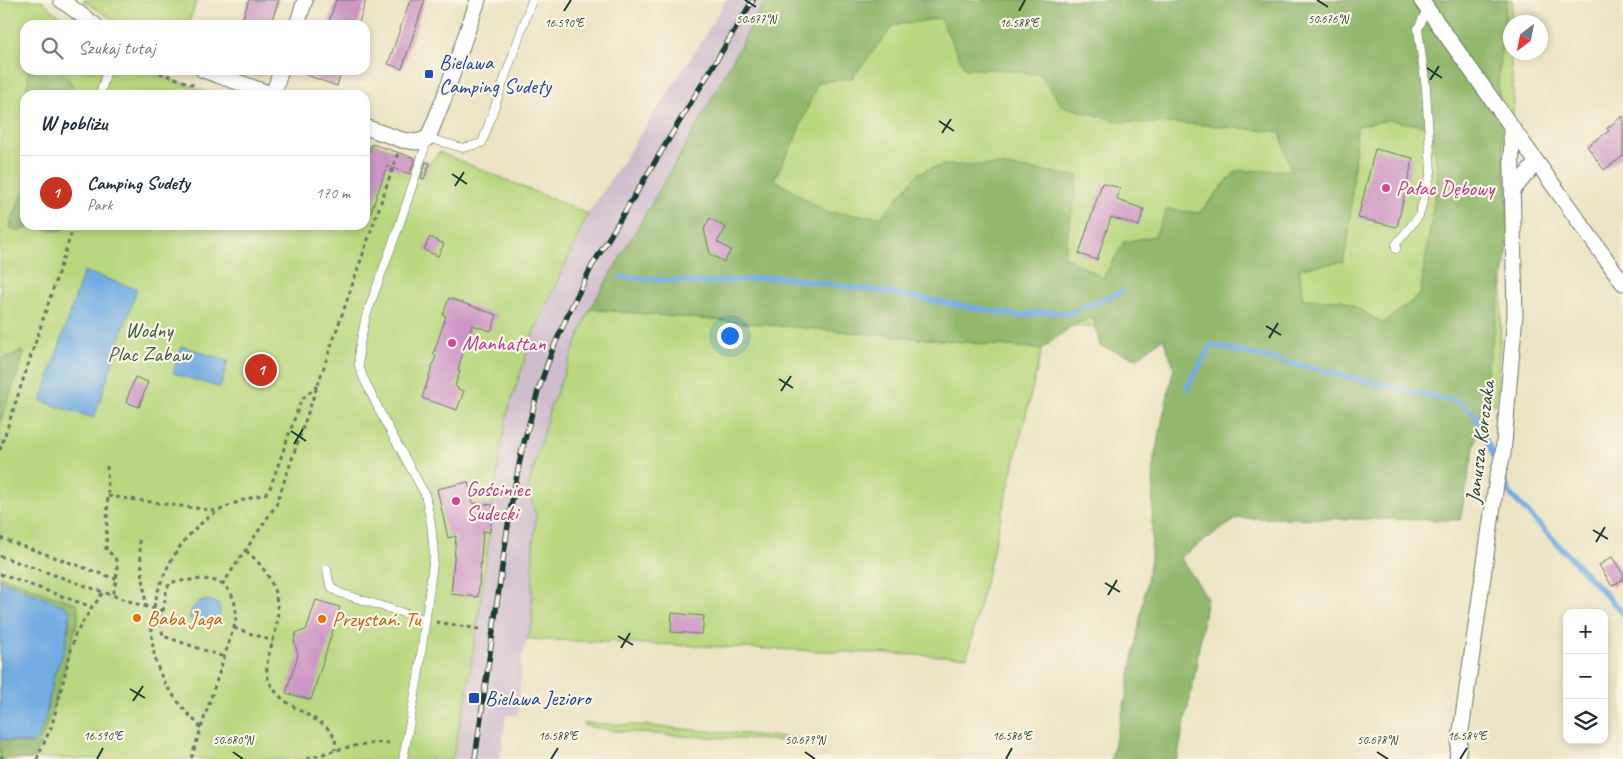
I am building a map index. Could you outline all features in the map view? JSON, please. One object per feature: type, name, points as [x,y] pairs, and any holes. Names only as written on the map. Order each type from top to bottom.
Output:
[{"type":"street","points":[[60,0],[88,20]]},
{"type":"street","points":[[299,20],[305,0]]},
{"type":"street","points":[[370,129],[402,140],[417,142],[428,138],[478,0]]},
{"type":"street","points":[[1424,5],[1623,283]]},
{"type":"street","points":[[217,75],[259,90]]},
{"type":"street","points":[[275,90],[280,75]]},
{"type":"street","name":"Janusza Korczaka","points":[[1457,759],[1497,478],[1503,454],[1515,315],[1512,128]]},
{"type":"street","points":[[1513,190],[1536,162]]},
{"type":"lane","points":[[403,759],[426,620],[434,555],[432,523],[425,494],[369,390],[359,366],[359,349],[366,316],[400,223],[428,138],[463,148],[482,143],[532,0]]},
{"type":"lane","points":[[1396,249],[1396,244],[1419,216],[1431,172],[1426,88],[1418,29],[1424,5]]},
{"type":"lane","points":[[101,90],[106,75]]},
{"type":"lane","points":[[327,570],[332,589],[426,620]]},
{"type":"path","points":[[166,75],[197,86]]},
{"type":"path","points":[[222,585],[276,505],[399,149]]},
{"type":"path","points":[[0,450],[72,230]]},
{"type":"path","points":[[201,728],[173,696],[159,671],[154,648],[154,609],[162,579],[176,550],[192,531],[218,511],[241,500],[269,491],[300,403],[303,398],[318,386]]},
{"type":"path","points":[[107,466],[106,550],[116,561],[113,596]]},
{"type":"path","points":[[108,496],[218,511]]},
{"type":"path","points":[[0,538],[116,578]]},
{"type":"path","points":[[139,540],[146,607]]},
{"type":"path","points":[[246,551],[263,567],[273,586],[277,599],[278,614],[266,664],[270,683],[283,699],[294,708],[320,723],[331,733],[336,740],[335,750]]},
{"type":"path","points":[[0,556],[113,596],[163,611]]},
{"type":"path","points":[[0,574],[92,607]]},
{"type":"path","points":[[191,759],[234,628],[237,616],[236,605],[231,593],[222,585],[209,580],[170,582],[167,588],[163,611],[163,636],[224,657]]},
{"type":"path","points":[[37,759],[52,725],[75,635],[103,592]]},
{"type":"path","points":[[426,620],[479,629]]},
{"type":"path","points":[[234,628],[273,641]]},
{"type":"path","points":[[307,759],[367,743],[406,743]]},
{"type":"path","points":[[0,756],[5,759]]},
{"type":"shaded area","points":[[726,0],[772,0],[590,309],[528,489],[536,516],[533,548],[532,623],[522,654],[518,715],[506,715],[500,759],[451,759],[472,661],[500,452],[508,411],[535,328],[588,214],[700,44]]},
{"type":"green space","name":"Wodny Plac Zabaw","points":[[0,0],[41,0],[64,20],[20,20],[20,75],[158,75],[202,90],[20,90],[20,230],[370,230],[370,142],[430,163],[439,152],[588,214],[535,328],[508,411],[500,452],[466,698],[452,759],[0,759]]},
{"type":"green space","points":[[82,0],[197,0],[190,20],[114,20]]},
{"type":"green space","points":[[765,0],[1507,0],[1505,15],[1503,15],[1503,36],[1498,81],[1510,234],[1478,427],[1460,520],[1238,518],[1180,557],[1207,597],[1194,679],[1177,759],[1111,759],[1126,697],[1151,558],[1154,458],[1174,367],[1163,338],[1137,358],[1100,346],[1093,317],[1073,325],[1042,349],[590,309],[698,124]],"holes":[[[940,18],[965,69],[1000,69],[1041,75],[1062,106],[1122,122],[1194,124],[1280,132],[1291,170],[1236,171],[1199,213],[1167,209],[1155,236],[1124,242],[1103,278],[1064,256],[1078,176],[999,165],[942,165],[919,173],[881,217],[826,212],[774,179],[794,141],[818,82],[852,78],[893,26]],[[1389,120],[1431,127],[1438,175],[1420,295],[1383,323],[1343,300],[1303,299],[1299,268],[1343,262],[1349,234],[1357,126]]]},
{"type":"green space","points":[[770,0],[1512,0],[1511,15],[1503,15],[1503,60],[1511,60],[1514,100],[1496,405],[1221,337],[601,291]]},
{"type":"green space","points":[[28,75],[65,75],[74,90],[28,90]]},
{"type":"green space","points":[[20,200],[20,230],[11,228],[11,221]]},
{"type":"green space","points":[[590,309],[1042,349],[967,657],[527,639],[532,623],[533,548],[536,516],[528,489],[550,408]]},
{"type":"green space","points":[[21,351],[24,354],[0,423],[0,360]]},
{"type":"green space","points":[[0,576],[75,603],[78,606],[78,620],[51,715],[34,759],[0,759],[0,739],[31,744],[36,741],[46,716],[54,674],[62,656],[69,627],[70,611],[66,607],[0,580]]},
{"type":"green space","points":[[584,724],[636,725],[818,740],[785,741],[682,736],[617,731],[585,726]]},
{"type":"water","points":[[84,271],[137,289],[94,418],[41,401]]},
{"type":"water","points":[[182,346],[228,361],[220,388],[173,373]]},
{"type":"water","points":[[0,580],[66,607],[70,611],[65,645],[54,674],[44,722],[33,744],[0,739]]},
{"type":"water","points":[[208,600],[220,607],[219,616],[210,624],[195,624],[190,618],[191,610],[198,602]]},
{"type":"building","points":[[249,0],[279,0],[272,20],[242,20]]},
{"type":"building","points":[[336,0],[366,0],[360,20],[330,20]]},
{"type":"building","points":[[410,0],[425,0],[402,69],[388,64]]},
{"type":"building","points":[[306,75],[340,75],[337,86]]},
{"type":"building","points":[[1623,116],[1623,156],[1604,170],[1587,146],[1609,131],[1607,128]]},
{"type":"building","points":[[372,144],[415,158],[410,174],[387,166],[370,214],[370,150]]},
{"type":"building","name":"Pałac Dębowy","points":[[1375,149],[1413,158],[1397,227],[1358,218]]},
{"type":"building","points":[[426,162],[430,163],[424,179],[421,178]]},
{"type":"building","points":[[1102,183],[1120,188],[1117,200],[1144,209],[1139,226],[1111,217],[1097,260],[1079,254]]},
{"type":"building","points":[[710,218],[726,228],[717,242],[731,250],[724,262],[710,254],[704,229]]},
{"type":"building","points":[[430,237],[444,244],[438,256],[424,250]]},
{"type":"building","name":"Manhattan","points":[[449,298],[497,315],[491,331],[472,325],[460,362],[458,371],[460,371],[455,386],[457,389],[464,391],[457,410],[422,398],[436,355],[433,355],[446,316],[443,315]]},
{"type":"building","points":[[135,377],[148,382],[139,407],[126,402]]},
{"type":"building","points":[[468,482],[473,503],[493,505],[490,532],[483,531],[478,597],[451,594],[456,536],[448,538],[437,489]]},
{"type":"building","points":[[1612,557],[1623,574],[1623,579],[1612,586],[1599,565]]},
{"type":"building","points":[[316,600],[340,607],[311,700],[286,693],[298,655],[294,641],[296,633],[306,630]]},
{"type":"building","points":[[672,613],[704,616],[702,634],[671,632]]},
{"type":"waterway","points":[[622,277],[706,283],[778,277],[878,291],[1020,316],[1040,312],[1070,313],[1122,292]]},
{"type":"waterway","points":[[1187,388],[1211,345],[1461,403],[1474,414],[1497,463]]},
{"type":"waterway","points":[[1502,474],[1510,494],[1623,613]]},
{"type":"railway","points":[[475,759],[510,511],[522,450],[538,391],[552,351],[592,266],[753,0]]},
{"type":"place","name":"Bielawa Camping Sudety","points":[[429,74]]},
{"type":"place","name":"Pałac Dębowy","points":[[1386,188]]},
{"type":"place","name":"Manhattan","points":[[452,343]]},
{"type":"place","name":"Camping Sudety","points":[[261,370]]},
{"type":"place","name":"Gościniec Sudecki","points":[[456,501]]},
{"type":"place","name":"Baba Jaga","points":[[137,618]]},
{"type":"place","name":"Przystań. Tu","points":[[322,619]]},
{"type":"place","name":"Bielawa Jezioro","points":[[474,698]]}]
